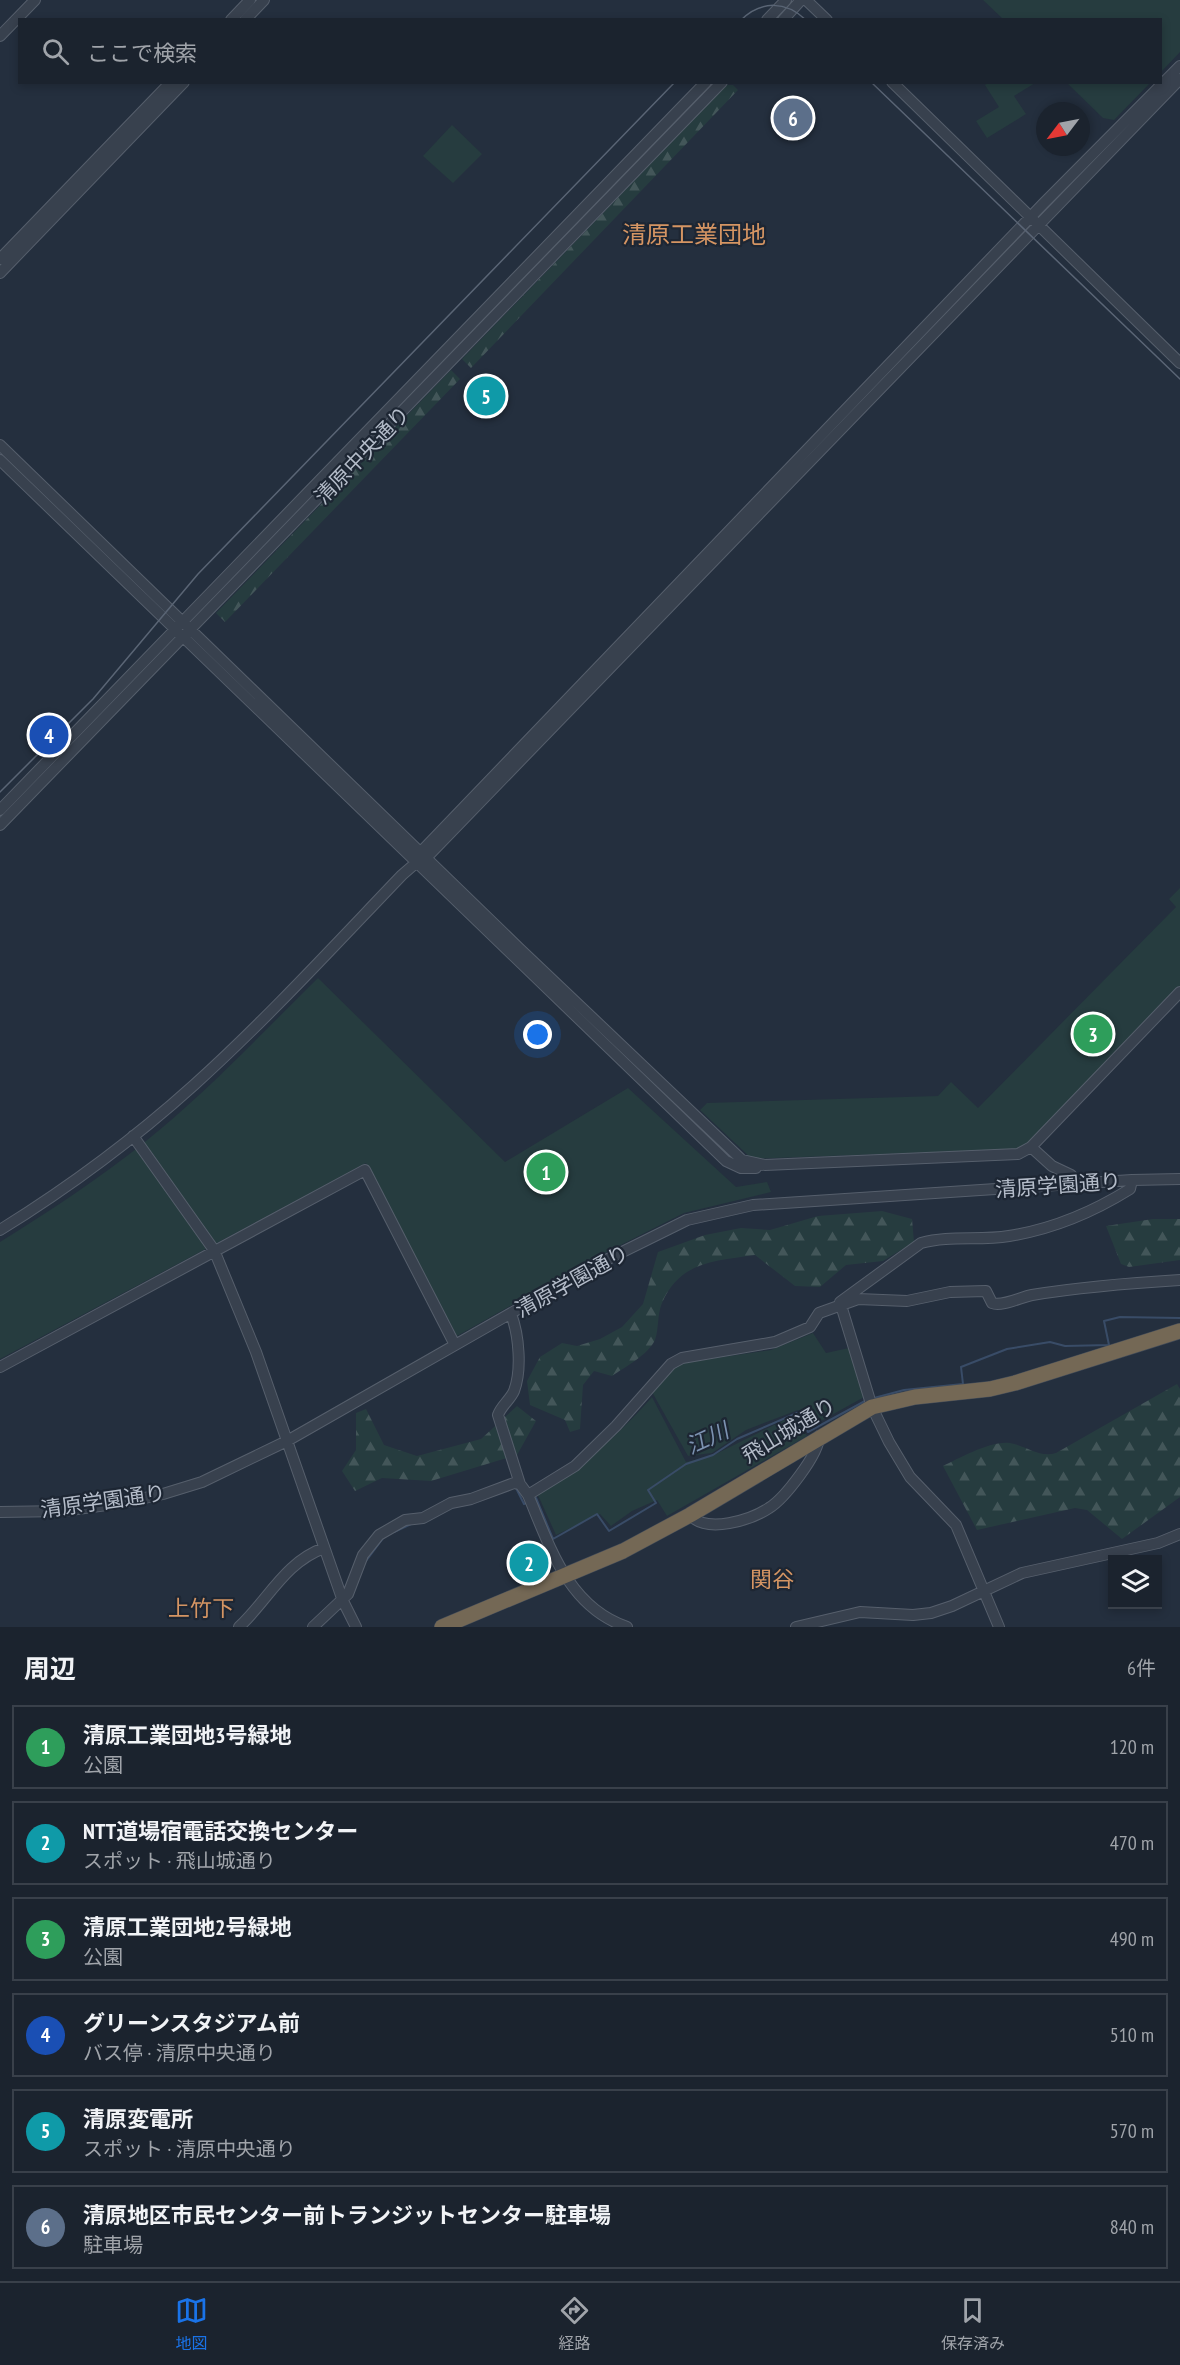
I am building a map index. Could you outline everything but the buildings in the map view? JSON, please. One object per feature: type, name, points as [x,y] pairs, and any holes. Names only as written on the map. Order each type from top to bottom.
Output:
[{"type":"highway","name":"飛山城通り","points":[[442,1627],[623,1551],[690,1515],[819,1436],[872,1407],[915,1397],[990,1389],[1015,1383],[1180,1331]]},
{"type":"street","points":[[0,36],[35,0]]},
{"type":"street","points":[[233,18],[250,0]]},
{"type":"street","points":[[247,18],[264,0]]},
{"type":"street","points":[[769,18],[786,0]]},
{"type":"street","points":[[785,18],[801,0]]},
{"type":"street","points":[[806,0],[825,18]]},
{"type":"street","points":[[421,857],[1030,218],[1180,66]]},
{"type":"street","points":[[0,1230],[134,1136],[233,1049],[1180,79]]},
{"type":"street","points":[[0,259],[169,84]]},
{"type":"street","points":[[0,273],[182,84]]},
{"type":"street","name":"清原中央通り","points":[[0,810],[704,84]]},
{"type":"street","name":"清原中央通り","points":[[0,825],[189,634],[720,84]]},
{"type":"street","points":[[894,84],[1180,363]]},
{"type":"street","points":[[0,445],[179,625]]},
{"type":"street","points":[[0,460],[189,634],[421,857],[726,1161],[735,1167],[749,1169],[765,1165],[1018,1154],[1032,1147],[1180,992]]},
{"type":"street","points":[[134,1136],[214,1250],[288,1441],[343,1600],[356,1627]]},
{"type":"street","points":[[1032,1147],[1052,1167],[1071,1175],[1079,1183]]},
{"type":"street","points":[[0,1367],[365,1170],[455,1346]]},
{"type":"street","name":"清原学園通り","points":[[0,1512],[63,1510],[163,1494],[202,1482],[288,1441],[590,1268],[687,1220],[753,1205],[1079,1183],[1180,1179]]},
{"type":"street","points":[[999,1627],[956,1525],[910,1476],[889,1442],[872,1407],[840,1307],[842,1298],[921,1243],[937,1239],[1008,1236],[1082,1217],[1130,1189],[1132,1180]]},
{"type":"street","points":[[528,1495],[575,1466],[616,1426],[671,1364],[682,1358],[775,1342],[810,1327],[819,1313],[858,1299],[907,1301],[972,1290],[986,1291],[992,1303],[998,1305],[1031,1295],[1128,1283],[1180,1280]]},
{"type":"street","points":[[511,1314],[516,1328],[517,1379],[513,1394],[498,1415],[520,1484],[528,1495],[563,1577],[593,1608],[627,1627]]},
{"type":"street","points":[[690,1515],[700,1523],[716,1524],[735,1522],[766,1510],[780,1499],[815,1453],[820,1444],[819,1436]]},
{"type":"street","points":[[313,1627],[348,1594],[363,1555],[379,1535],[405,1520],[423,1518],[451,1503],[471,1499],[514,1483],[520,1484]]},
{"type":"street","points":[[796,1627],[860,1612],[923,1614],[952,1606],[1022,1574],[1158,1543],[1180,1534]]},
{"type":"street","points":[[239,1627],[260,1609],[278,1581],[307,1554],[324,1548]]},
{"type":"green space","points":[[983,0],[1180,0],[1180,52],[1162,71],[1162,18],[1002,18]]},
{"type":"green space","points":[[1033,84],[1014,96],[1026,114],[987,138],[976,121],[999,107],[985,85]]},
{"type":"green space","points":[[1068,84],[1149,84],[1114,120],[1103,118],[1090,105],[1090,102],[1087,102]]},
{"type":"green space","points":[[727,85],[733,85],[738,90],[471,368],[462,359]]},
{"type":"green space","points":[[452,125],[482,154],[453,183],[423,156]]},
{"type":"green space","points":[[451,370],[460,379],[225,622],[216,613]]},
{"type":"green space","points":[[1180,888],[1180,986],[1028,1145],[1015,1149],[752,1159],[700,1110],[707,1103],[938,1096],[951,1082],[978,1108],[1176,907],[1169,899]]},
{"type":"green space","points":[[318,978],[505,1162],[628,1088],[736,1187],[767,1182],[771,1192],[684,1213],[597,1257],[457,1336],[366,1163],[0,1359],[0,1242],[111,1168],[169,1122]]},
{"type":"green space","points":[[882,1211],[912,1219],[914,1242],[883,1261],[846,1265],[820,1287],[795,1286],[755,1255],[713,1262],[689,1271],[678,1279],[662,1303],[655,1340],[647,1351],[612,1376],[594,1371],[583,1385],[580,1429],[570,1432],[565,1420],[530,1405],[527,1381],[540,1357],[562,1343],[577,1346],[600,1339],[622,1327],[643,1304],[658,1252],[705,1235],[741,1228],[770,1230],[818,1216]]},
{"type":"green space","points":[[1153,1219],[1180,1219],[1180,1260],[1129,1267],[1121,1264],[1106,1226]]},
{"type":"green space","points":[[813,1333],[826,1353],[849,1348],[866,1396],[810,1427],[798,1410],[746,1430],[712,1453],[688,1456],[652,1392],[675,1364],[771,1350]]},
{"type":"green space","points":[[1177,1384],[1180,1389],[1180,1497],[1122,1539],[1087,1510],[1075,1508],[977,1530],[943,1466],[994,1444],[1010,1443],[1044,1454],[1056,1453]]},
{"type":"green space","points":[[652,1397],[686,1462],[712,1456],[794,1415],[807,1436],[667,1516],[657,1500],[632,1511],[611,1526],[600,1514],[556,1535],[537,1493],[570,1472],[598,1450]]},
{"type":"green space","points":[[517,1406],[536,1421],[517,1455],[431,1481],[382,1478],[355,1491],[342,1471],[356,1450],[356,1413],[366,1409],[384,1445],[417,1456],[481,1439]]},
{"type":"waterway","name":"江川","points":[[874,1398],[904,1390],[963,1384],[961,1367],[1007,1349],[1050,1342],[1065,1346],[1109,1345],[1104,1321],[1120,1317],[1180,1318]]},
{"type":"waterway","name":"江川","points":[[533,1500],[536,1498],[553,1539],[597,1514],[609,1531],[656,1503],[648,1490],[686,1464],[713,1455],[737,1439],[797,1413],[808,1432],[865,1401]]},
{"type":"waterway","name":"江川","points":[[515,1486],[524,1504],[528,1502]]},
{"type":"waterway","name":"江川","points":[[394,1532],[411,1524]]},
{"type":"waterway","name":"江川","points":[[366,1561],[384,1537]]},
{"type":"tram line","points":[[743,18],[757,9],[774,5],[790,9],[803,18]]},
{"type":"tram line","points":[[0,792],[93,699],[198,574],[673,84]]},
{"type":"tram line","points":[[873,84],[1180,379]]},
{"type":"place","name":"清原地区市民センター前トランジットセンター駐車場","points":[[793,118]]},
{"type":"place","name":"清原変電所","points":[[486,396]]},
{"type":"place","name":"グリーンスタジアム前","points":[[49,735]]},
{"type":"place","name":"清原工業団地2号緑地","points":[[1093,1034]]},
{"type":"place","name":"清原工業団地3号緑地","points":[[546,1172]]},
{"type":"place","name":"NTT道場宿電話交換センター","points":[[529,1563]]},
{"type":"district","name":"清原工業団地","points":[[694,234]]},
{"type":"district","name":"関谷","points":[[772,1579]]},
{"type":"district","name":"上竹下","points":[[201,1608]]}]
